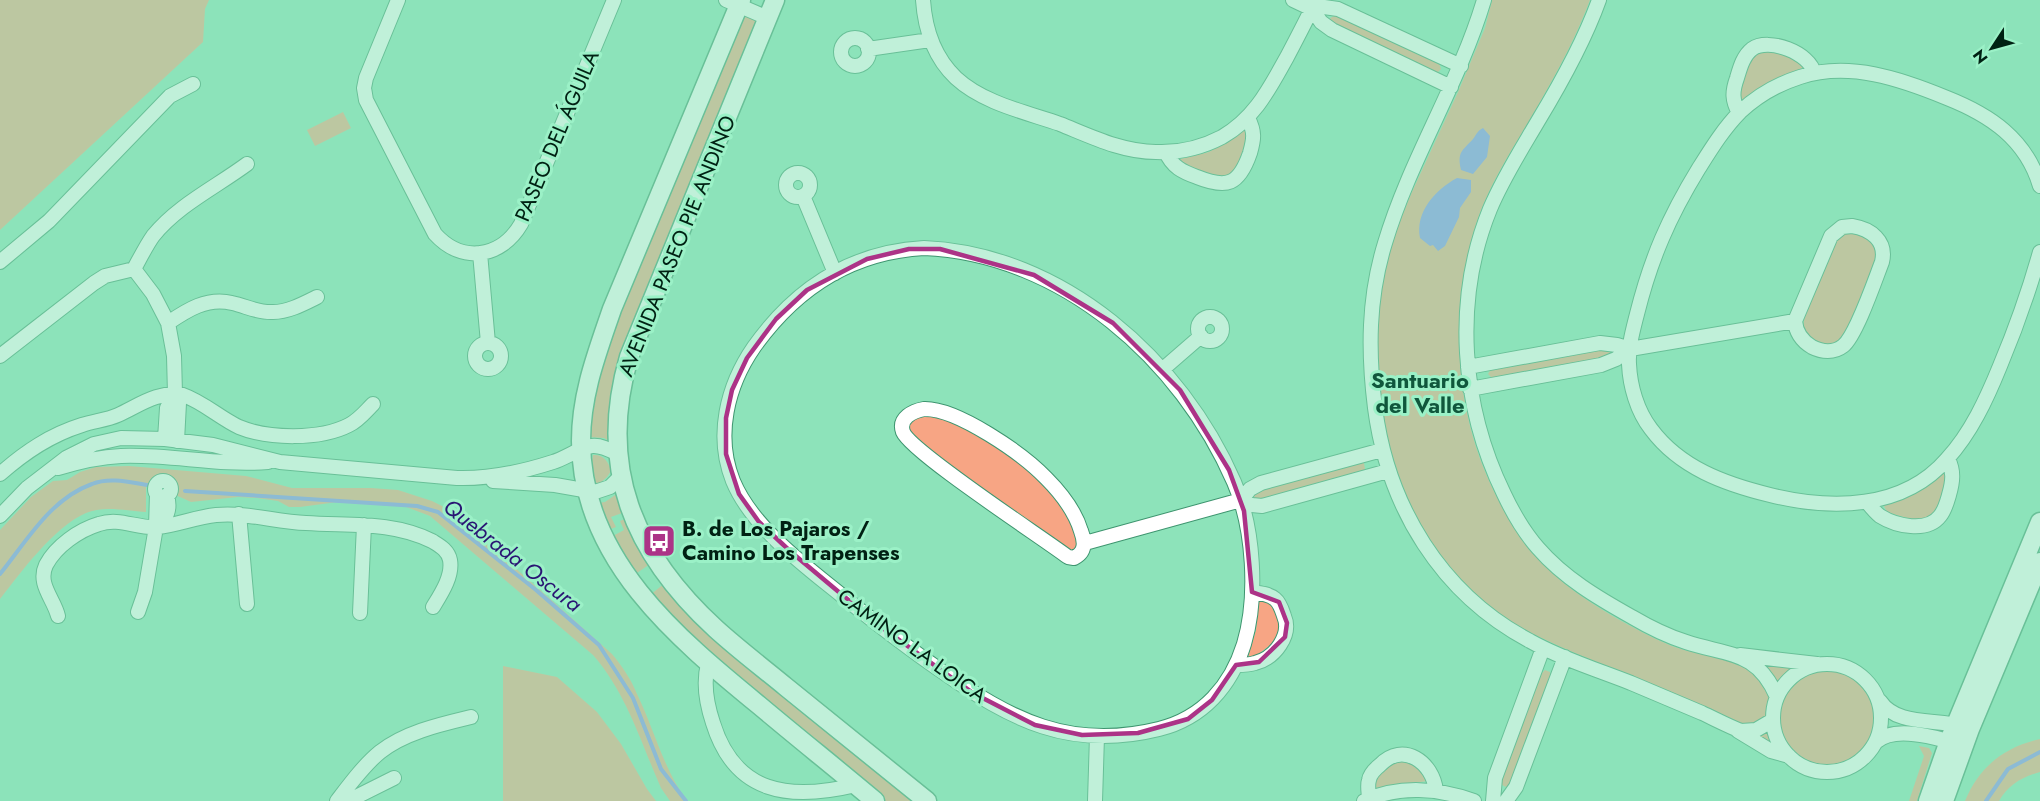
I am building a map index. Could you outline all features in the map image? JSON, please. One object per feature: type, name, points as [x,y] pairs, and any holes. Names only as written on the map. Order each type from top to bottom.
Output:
[{"type":"main road","name":"AVENIDA PASEO PIE ANDINO","points":[[775,0],[629,357],[619,404],[618,454],[621,476],[638,529],[660,567],[686,599],[717,630],[927,801]]},
{"type":"main road","name":"AVENIDA PASEO PIE ANDINO","points":[[735,2],[595,356],[584,399],[581,451],[588,492],[603,535],[617,561],[633,585],[668,626],[708,664],[875,801]]},
{"type":"main road","points":[[1928,801],[1956,744],[2040,522]]},
{"type":"main road","points":[[1963,726],[2040,562]]},
{"type":"main road","points":[[633,585],[650,580],[660,567]]},
{"type":"main road","points":[[1944,801],[1956,744]]},
{"type":"street","points":[[399,0],[365,83],[366,100],[435,234],[453,248],[480,254],[488,343]]},
{"type":"street","name":"PASEO DEL ÁGUILA","points":[[480,254],[502,246],[521,224],[614,0]]},
{"type":"street","points":[[923,0],[930,40],[941,60],[957,79],[978,94],[1119,146],[1144,152],[1182,151],[1206,144],[1248,118],[1266,95],[1314,4]]},
{"type":"street","points":[[1293,0],[1338,9],[1461,66]]},
{"type":"street","points":[[1484,0],[1461,66],[1397,207],[1375,284],[1370,320],[1370,356],[1377,424],[1388,471],[1408,519],[1429,554],[1448,578],[1492,617],[1544,648],[1734,728],[1756,730],[1773,720]]},
{"type":"street","points":[[1599,0],[1563,77],[1507,174],[1485,222],[1476,255],[1469,292],[1466,341],[1470,389],[1481,436],[1498,482],[1521,524],[1549,560],[1594,595],[1642,623],[1682,641],[1735,655],[1844,666],[1859,674],[1871,685],[1886,710],[1897,716],[1963,726]]},
{"type":"street","points":[[735,2],[768,18]]},
{"type":"street","points":[[1314,4],[1321,22],[1332,30],[1451,87]]},
{"type":"street","points":[[868,49],[930,40]]},
{"type":"street","points":[[1739,114],[1733,99],[1733,90],[1744,57],[1756,47],[1773,46],[1797,53],[1810,62],[1814,73]]},
{"type":"street","points":[[2040,186],[2035,160],[2000,125],[1952,100],[1906,83],[1869,73],[1842,70],[1814,73],[1771,90],[1739,114],[1708,153],[1665,228],[1647,275],[1630,349],[1632,386],[1645,420],[1671,450],[1694,467],[1718,480],[1775,496],[1817,502],[1867,502],[1883,499],[1912,487],[1937,470],[1948,459],[1975,418],[1995,378],[2021,315],[2040,252]]},
{"type":"street","points":[[0,262],[50,221],[170,96],[193,84]]},
{"type":"street","points":[[1166,152],[1172,163],[1184,173],[1216,184],[1232,181],[1244,170],[1255,137],[1248,118]]},
{"type":"street","points":[[0,356],[94,282],[105,276],[134,269],[153,237],[172,218],[202,194],[247,164]]},
{"type":"street","points":[[803,196],[835,273]]},
{"type":"street","points":[[1852,226],[1876,236],[1883,248],[1882,262],[1852,336],[1845,345],[1832,351],[1816,349],[1799,336],[1795,321],[1829,239],[1834,233],[1842,227],[1852,226]]},
{"type":"street","name":"CAMINO LA LOICA","points":[[909,249],[940,249],[993,260],[1034,275],[1073,295],[1113,323],[1163,369],[1209,432],[1229,470],[1241,500],[1248,536],[1252,592],[1247,632],[1236,665],[1227,680],[1212,700],[1188,719],[1151,731],[1097,736],[1067,733],[1035,725],[973,693],[886,630],[766,530],[746,506],[734,482],[726,454],[726,418],[732,390],[747,358],[776,319],[807,290],[835,273],[867,259],[909,249]]},
{"type":"street","points":[[134,269],[153,294],[168,322],[174,356],[175,394],[167,408],[171,440]]},
{"type":"street","points":[[168,322],[196,305],[207,303],[219,301],[262,312],[274,312],[299,306],[317,297]]},
{"type":"street","points":[[1470,389],[1601,365],[1616,359],[1630,349],[1795,321]]},
{"type":"street","points":[[1163,369],[1201,336]]},
{"type":"street","points":[[1468,366],[1600,343],[1630,349]]},
{"type":"street","points":[[0,474],[28,451],[59,434],[110,418],[151,398],[175,394],[190,398],[239,427],[281,435],[315,435],[340,429],[356,421],[372,404]]},
{"type":"street","points":[[935,410],[975,428],[1014,451],[1046,477],[1064,498],[1078,521],[1085,543],[1078,556],[1068,557],[920,450],[907,439],[903,432],[904,419],[914,411],[935,410]]},
{"type":"street","points":[[121,438],[118,448],[121,456]]},
{"type":"street","points":[[0,516],[27,488],[66,458],[94,444],[121,438],[213,445],[280,462],[555,485],[588,492],[610,487],[621,476]]},
{"type":"street","points":[[208,462],[213,454],[213,445]]},
{"type":"street","points":[[482,478],[552,463],[588,447],[598,446],[618,454]]},
{"type":"street","points":[[1085,543],[1241,500],[1250,489],[1262,483],[1382,450]]},
{"type":"street","points":[[47,471],[92,459],[121,456],[249,464],[280,462]]},
{"type":"street","points":[[138,612],[145,592],[168,458]]},
{"type":"street","points":[[1867,502],[1886,519],[1917,527],[1932,524],[1943,512],[1952,484],[1953,472],[1948,459]]},
{"type":"street","points":[[552,463],[551,474],[555,485]]},
{"type":"street","points":[[1241,500],[1262,506],[1388,471]]},
{"type":"street","points":[[239,514],[247,604]]},
{"type":"street","points":[[58,616],[43,577],[49,561],[61,547],[80,532],[106,522],[127,522],[156,527],[206,516],[239,514],[298,523],[364,525],[404,530],[426,538],[445,550],[450,568],[443,590],[433,607]]},
{"type":"street","points":[[360,613],[364,525]]},
{"type":"street","points":[[1236,665],[1254,664],[1264,659],[1280,644],[1287,633],[1287,623],[1279,602],[1271,596],[1252,592]]},
{"type":"street","points":[[1493,801],[1495,778],[1544,648]]},
{"type":"street","points":[[1735,655],[1758,667],[1768,679],[1777,697]]},
{"type":"street","points":[[1506,801],[1516,787],[1565,657]]},
{"type":"street","points":[[708,664],[705,680],[712,721],[728,758],[746,779],[772,793],[802,796],[825,795],[856,785]]},
{"type":"street","points":[[1819,664],[1804,669],[1791,678],[1777,697],[1773,720],[1780,743],[1790,756],[1805,767],[1832,772],[1841,770],[1858,763],[1876,742],[1887,734],[1897,732],[1956,744]]},
{"type":"street","points":[[1876,742],[1881,725],[1878,700]]},
{"type":"street","points":[[337,801],[367,765],[383,750],[415,734],[471,717]]},
{"type":"street","points":[[1734,728],[1771,751],[1790,756]]},
{"type":"street","points":[[1095,801],[1097,736]]},
{"type":"street","points":[[1436,791],[1433,778],[1426,768],[1413,758],[1399,754],[1388,757],[1371,774],[1366,800],[1403,791],[1436,791],[1455,794],[1474,801]]},
{"type":"street","points":[[348,801],[394,778]]},
{"type":"highlighted area","points":[[909,249],[940,249],[1034,275],[1113,323],[1180,390],[1229,470],[1244,511],[1252,592],[1279,602],[1287,623],[1285,637],[1259,662],[1236,665],[1212,700],[1188,719],[1138,733],[1082,735],[1035,725],[973,693],[877,624],[791,552],[759,522],[739,494],[726,454],[726,418],[732,390],[747,358],[776,319],[807,290],[867,259]]},
{"type":"shaded area","points":[[0,0],[209,0],[205,9],[203,42],[0,230]]},
{"type":"shaded area","points":[[1492,0],[1590,0],[1561,64],[1502,166],[1473,235],[1464,280],[1460,326],[1461,372],[1468,417],[1481,461],[1500,502],[1525,541],[1556,576],[1595,605],[1644,633],[1687,651],[1732,659],[1793,664],[1776,685],[1769,701],[1767,719],[1773,745],[1751,734],[1731,719],[1509,623],[1474,594],[1433,551],[1406,501],[1386,434],[1378,376],[1376,330],[1382,279],[1395,233],[1485,28]]},
{"type":"shaded area","points":[[1335,15],[1439,63],[1441,69],[1434,72],[1331,25],[1329,19]]},
{"type":"shaded area","points":[[752,17],[757,23],[645,303],[611,442],[604,438],[588,437],[588,426],[603,353],[741,19]]},
{"type":"shaded area","points":[[1769,50],[1798,59],[1805,67],[1781,77],[1740,101],[1737,93],[1752,55]]},
{"type":"shaded area","points":[[343,112],[351,128],[315,146],[307,130]]},
{"type":"shaded area","points":[[1247,128],[1250,131],[1241,163],[1237,170],[1224,179],[1201,175],[1179,165],[1180,159],[1209,152]]},
{"type":"shaded area","points":[[1483,128],[1490,136],[1487,157],[1473,174],[1461,170],[1461,152]]},
{"type":"shaded area","points":[[1457,178],[1471,180],[1471,192],[1460,208],[1459,217],[1445,246],[1438,251],[1433,245],[1430,246],[1420,238],[1421,219],[1434,195]]},
{"type":"shaded area","points":[[1847,232],[1867,238],[1874,244],[1877,247],[1876,259],[1846,335],[1835,344],[1821,344],[1811,339],[1805,332],[1806,312],[1833,245],[1840,236]]},
{"type":"shaded area","points":[[1604,349],[1610,352],[1607,359],[1493,379],[1488,374],[1491,369]]},
{"type":"shaded area","points":[[925,415],[946,420],[996,445],[1044,483],[1062,505],[1074,527],[1078,549],[1073,551],[936,456],[908,428],[909,422]]},
{"type":"shaded area","points":[[593,455],[605,459],[611,471],[599,484],[595,482]]},
{"type":"shaded area","points":[[1358,462],[1364,463],[1365,469],[1361,473],[1260,501],[1254,499],[1255,491]]},
{"type":"shaded area","points":[[129,466],[246,476],[292,488],[398,490],[432,501],[450,510],[612,654],[632,683],[672,776],[687,801],[670,801],[661,788],[624,702],[593,655],[430,516],[401,505],[345,501],[289,507],[278,501],[238,497],[191,502],[146,486],[146,512],[100,509],[74,520],[50,539],[0,599],[0,530],[31,497],[53,481],[67,480],[80,472],[96,467]]},
{"type":"shaded area","points":[[1948,471],[1944,494],[1934,513],[1922,520],[1887,512],[1883,504],[1919,491]]},
{"type":"shaded area","points":[[618,493],[625,512],[611,517],[616,527],[608,530],[598,503],[605,502]]},
{"type":"shaded area","points":[[627,518],[650,564],[634,575],[611,537],[624,530],[620,521]]},
{"type":"shaded area","points":[[665,583],[918,801],[885,801],[709,657],[650,595]]},
{"type":"shaded area","points":[[1265,599],[1273,603],[1283,626],[1277,640],[1257,655],[1248,657],[1256,630],[1259,600]]},
{"type":"shaded area","points":[[503,666],[557,677],[597,712],[621,744],[656,801],[503,801]]},
{"type":"shaded area","points":[[1828,669],[1846,672],[1862,683],[1873,699],[1876,717],[1873,735],[1862,751],[1846,762],[1828,765],[1810,762],[1794,751],[1783,735],[1780,717],[1783,699],[1794,683],[1810,672]]},
{"type":"shaded area","points":[[1545,670],[1550,672],[1551,677],[1510,785],[1506,787],[1502,785],[1501,780]]},
{"type":"shaded area","points":[[2040,739],[2040,772],[2016,782],[1999,801],[1965,801],[1978,778],[1994,760],[2015,747]]},
{"type":"shaded area","points":[[1919,746],[1929,748],[1932,753],[1917,801],[1909,801],[1924,756]]},
{"type":"shaded area","points":[[1405,760],[1418,767],[1428,781],[1375,788],[1375,777],[1388,764]]},
{"type":"waterway","name":"Quebrada Oscura","points":[[0,574],[29,535],[51,511],[77,491],[105,481],[147,485]]},
{"type":"waterway","name":"Quebrada Oscura","points":[[185,491],[417,506],[438,512],[536,590],[599,645],[633,698],[661,769],[686,801]]},
{"type":"waterway","points":[[1986,801],[2008,769],[2040,752]]},
{"type":"place","name":"B. de Los Pajaros / Camino Los Trapenses","points":[[659,541]]},
{"type":"district","name":"Santuario del Valle","points":[[1420,392]]}]
